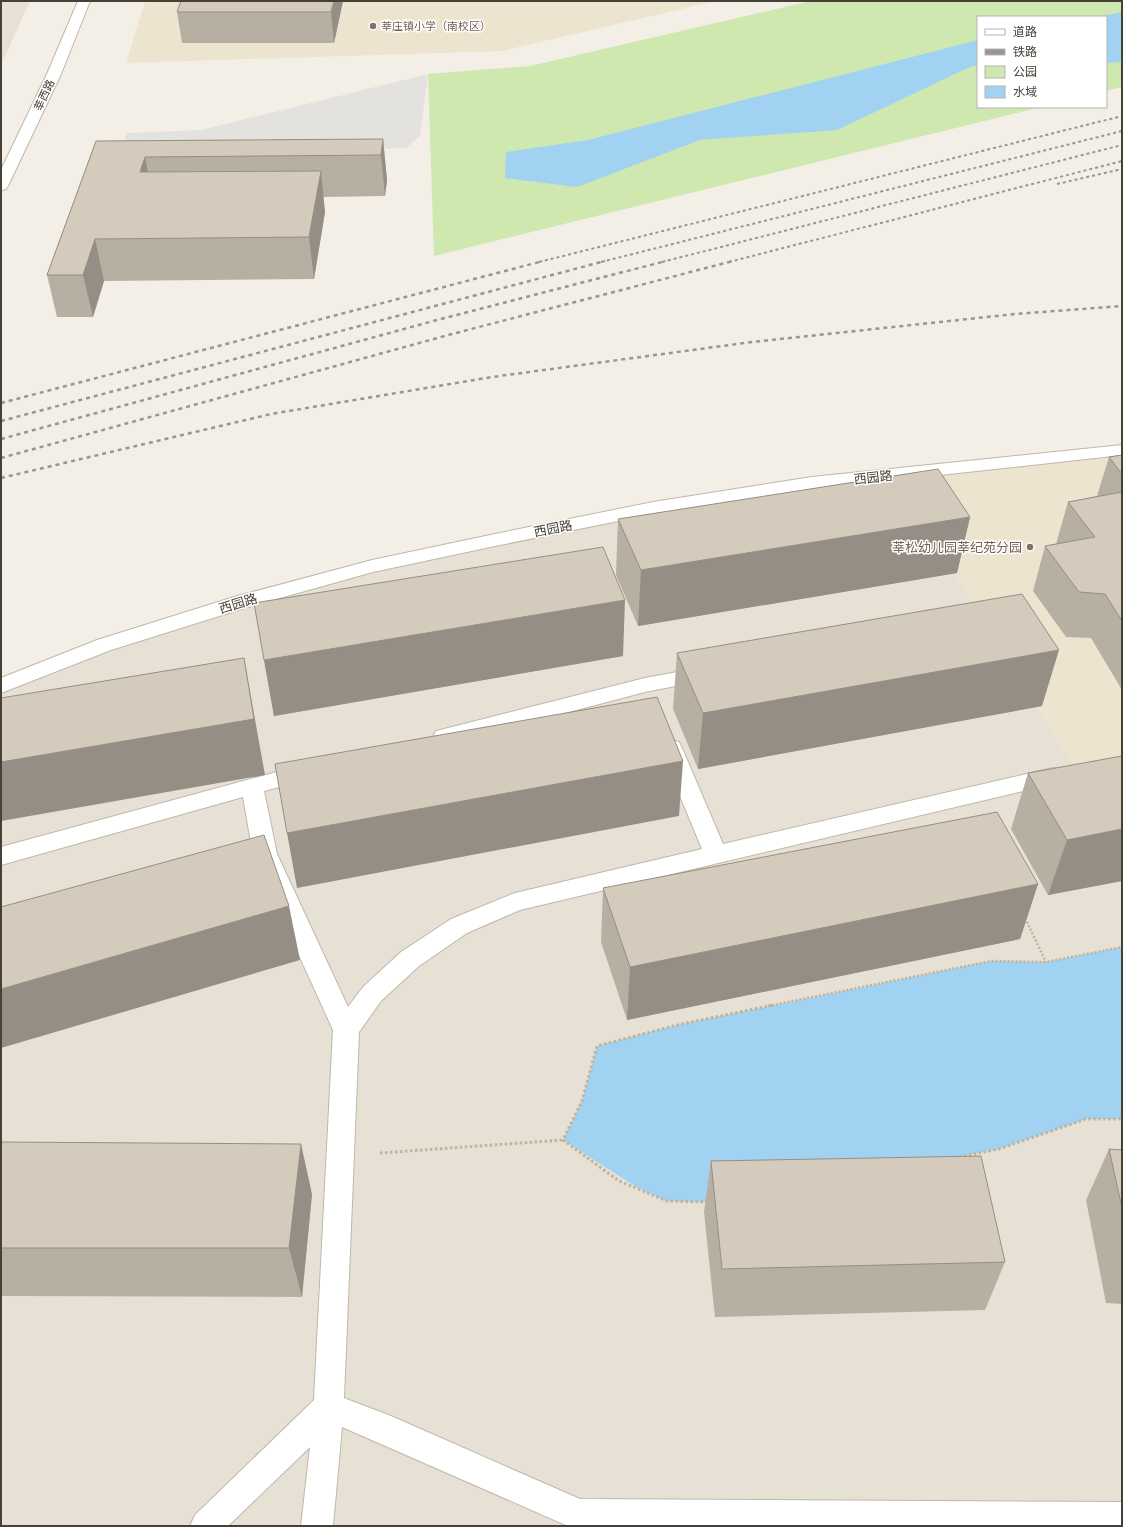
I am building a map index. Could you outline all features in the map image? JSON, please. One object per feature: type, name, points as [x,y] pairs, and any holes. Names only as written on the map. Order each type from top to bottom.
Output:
[{"type":"street","name":"莘西路","points":[[1,186],[54,74],[84,1]]},
{"type":"street","name":"西园路","points":[[1,686],[104,645],[241,602],[372,566],[654,508],[812,483],[1122,450]]},
{"type":"street","points":[[422,743],[645,685],[722,670]]},
{"type":"street","points":[[645,685],[654,707]]},
{"type":"street","points":[[662,728],[716,855]]},
{"type":"street","points":[[1,856],[322,768]]},
{"type":"street","points":[[346,1030],[372,994],[410,959],[459,926],[515,902],[1076,771]]},
{"type":"street","points":[[252,786],[265,854],[346,1030],[329,1407],[317,1526]]},
{"type":"street","points":[[329,1407],[380,1427],[579,1515],[1122,1518]]},
{"type":"street","points":[[206,1526],[329,1407]]},
{"type":"path","points":[[1022,912],[1046,962]]},
{"type":"path","points":[[563,1140],[582,1101],[596,1046],[677,1025],[992,961],[1046,962],[1122,947]]},
{"type":"path","points":[[955,1158],[1000,1149],[1086,1119],[1122,1119]]},
{"type":"path","points":[[341,1156],[563,1140],[619,1181],[667,1201],[713,1202]]},
{"type":"shaded area","points":[[1,1],[30,1],[1,65]]},
{"type":"shaded area","name":"莘庄镇小学（南校区）","points":[[145,1],[716,1],[502,51],[126,63]]},
{"type":"shaded area","points":[[428,74],[420,136],[406,148],[121,159],[126,133],[201,130]]},
{"type":"shaded area","points":[[1122,450],[1122,1526],[1,1526],[1,686],[241,602],[653,508]]},
{"type":"shaded area","name":"莘松幼儿园莘纪苑分园","points":[[1122,450],[1122,760],[1076,771],[893,474]]},
{"type":"green space","points":[[811,1],[1122,1],[1122,87],[1107,91],[1107,16],[977,16],[977,108],[1037,108],[434,256],[428,74],[530,66]]},
{"type":"water","points":[[1122,12],[1122,62],[1107,63],[1107,16],[1101,16]]},
{"type":"water","points":[[977,40],[977,66],[972,66],[837,130],[700,140],[577,187],[505,178],[506,152],[588,140]]},
{"type":"water","points":[[1122,947],[1122,1119],[1086,1119],[999,1149],[902,1167],[736,1203],[667,1201],[638,1188],[563,1140],[582,1101],[597,1046],[677,1025],[991,961],[1046,962]]},
{"type":"building","points":[[181,1],[334,1],[331,12],[177,12]]},
{"type":"building","points":[[383,139],[381,155],[145,157],[140,172],[321,171],[309,237],[95,239],[83,275],[47,275],[96,141]]},
{"type":"building","points":[[1122,455],[1122,474],[1109,457]]},
{"type":"building","points":[[938,469],[970,517],[641,570],[618,519]]},
{"type":"building","points":[[1122,492],[1122,621],[1105,594],[1079,592],[1045,546],[1095,537],[1068,502]]},
{"type":"building","points":[[603,547],[625,600],[264,660],[254,603]]},
{"type":"building","points":[[1022,594],[1059,650],[703,713],[677,653]]},
{"type":"building","points":[[244,658],[254,719],[1,762],[1,698]]},
{"type":"building","points":[[657,697],[683,761],[287,833],[275,764]]},
{"type":"building","points":[[1122,756],[1122,829],[1067,840],[1028,773]]},
{"type":"building","points":[[997,812],[1038,884],[630,967],[603,888]]},
{"type":"building","points":[[264,835],[289,906],[1,989],[1,907]]},
{"type":"building","points":[[1,1142],[301,1144],[289,1248],[1,1248]]},
{"type":"building","points":[[1109,1149],[1122,1150],[1122,1208]]},
{"type":"building","points":[[981,1156],[1005,1262],[722,1269],[711,1161]]},
{"type":"railway","points":[[539,262],[1122,116]]},
{"type":"railway","points":[[601,262],[1122,131]]},
{"type":"railway","points":[[662,262],[1122,145]]},
{"type":"railway","points":[[729,262],[1122,161]]},
{"type":"railway","points":[[1057,184],[1122,169]]},
{"type":"railway","points":[[1,403],[543,261]]},
{"type":"railway","points":[[1,421],[605,261]]},
{"type":"railway","points":[[1,439],[437,320],[666,261]]},
{"type":"railway","points":[[1,458],[452,334],[733,261]]},
{"type":"railway","points":[[1,478],[271,414],[492,377],[752,342],[1015,314],[1122,306]]},
{"type":"place","name":"莘庄镇小学（南校区）","points":[[373,26]]},
{"type":"place","name":"莘松幼儿园莘纪苑分园","points":[[1030,547]]}]
